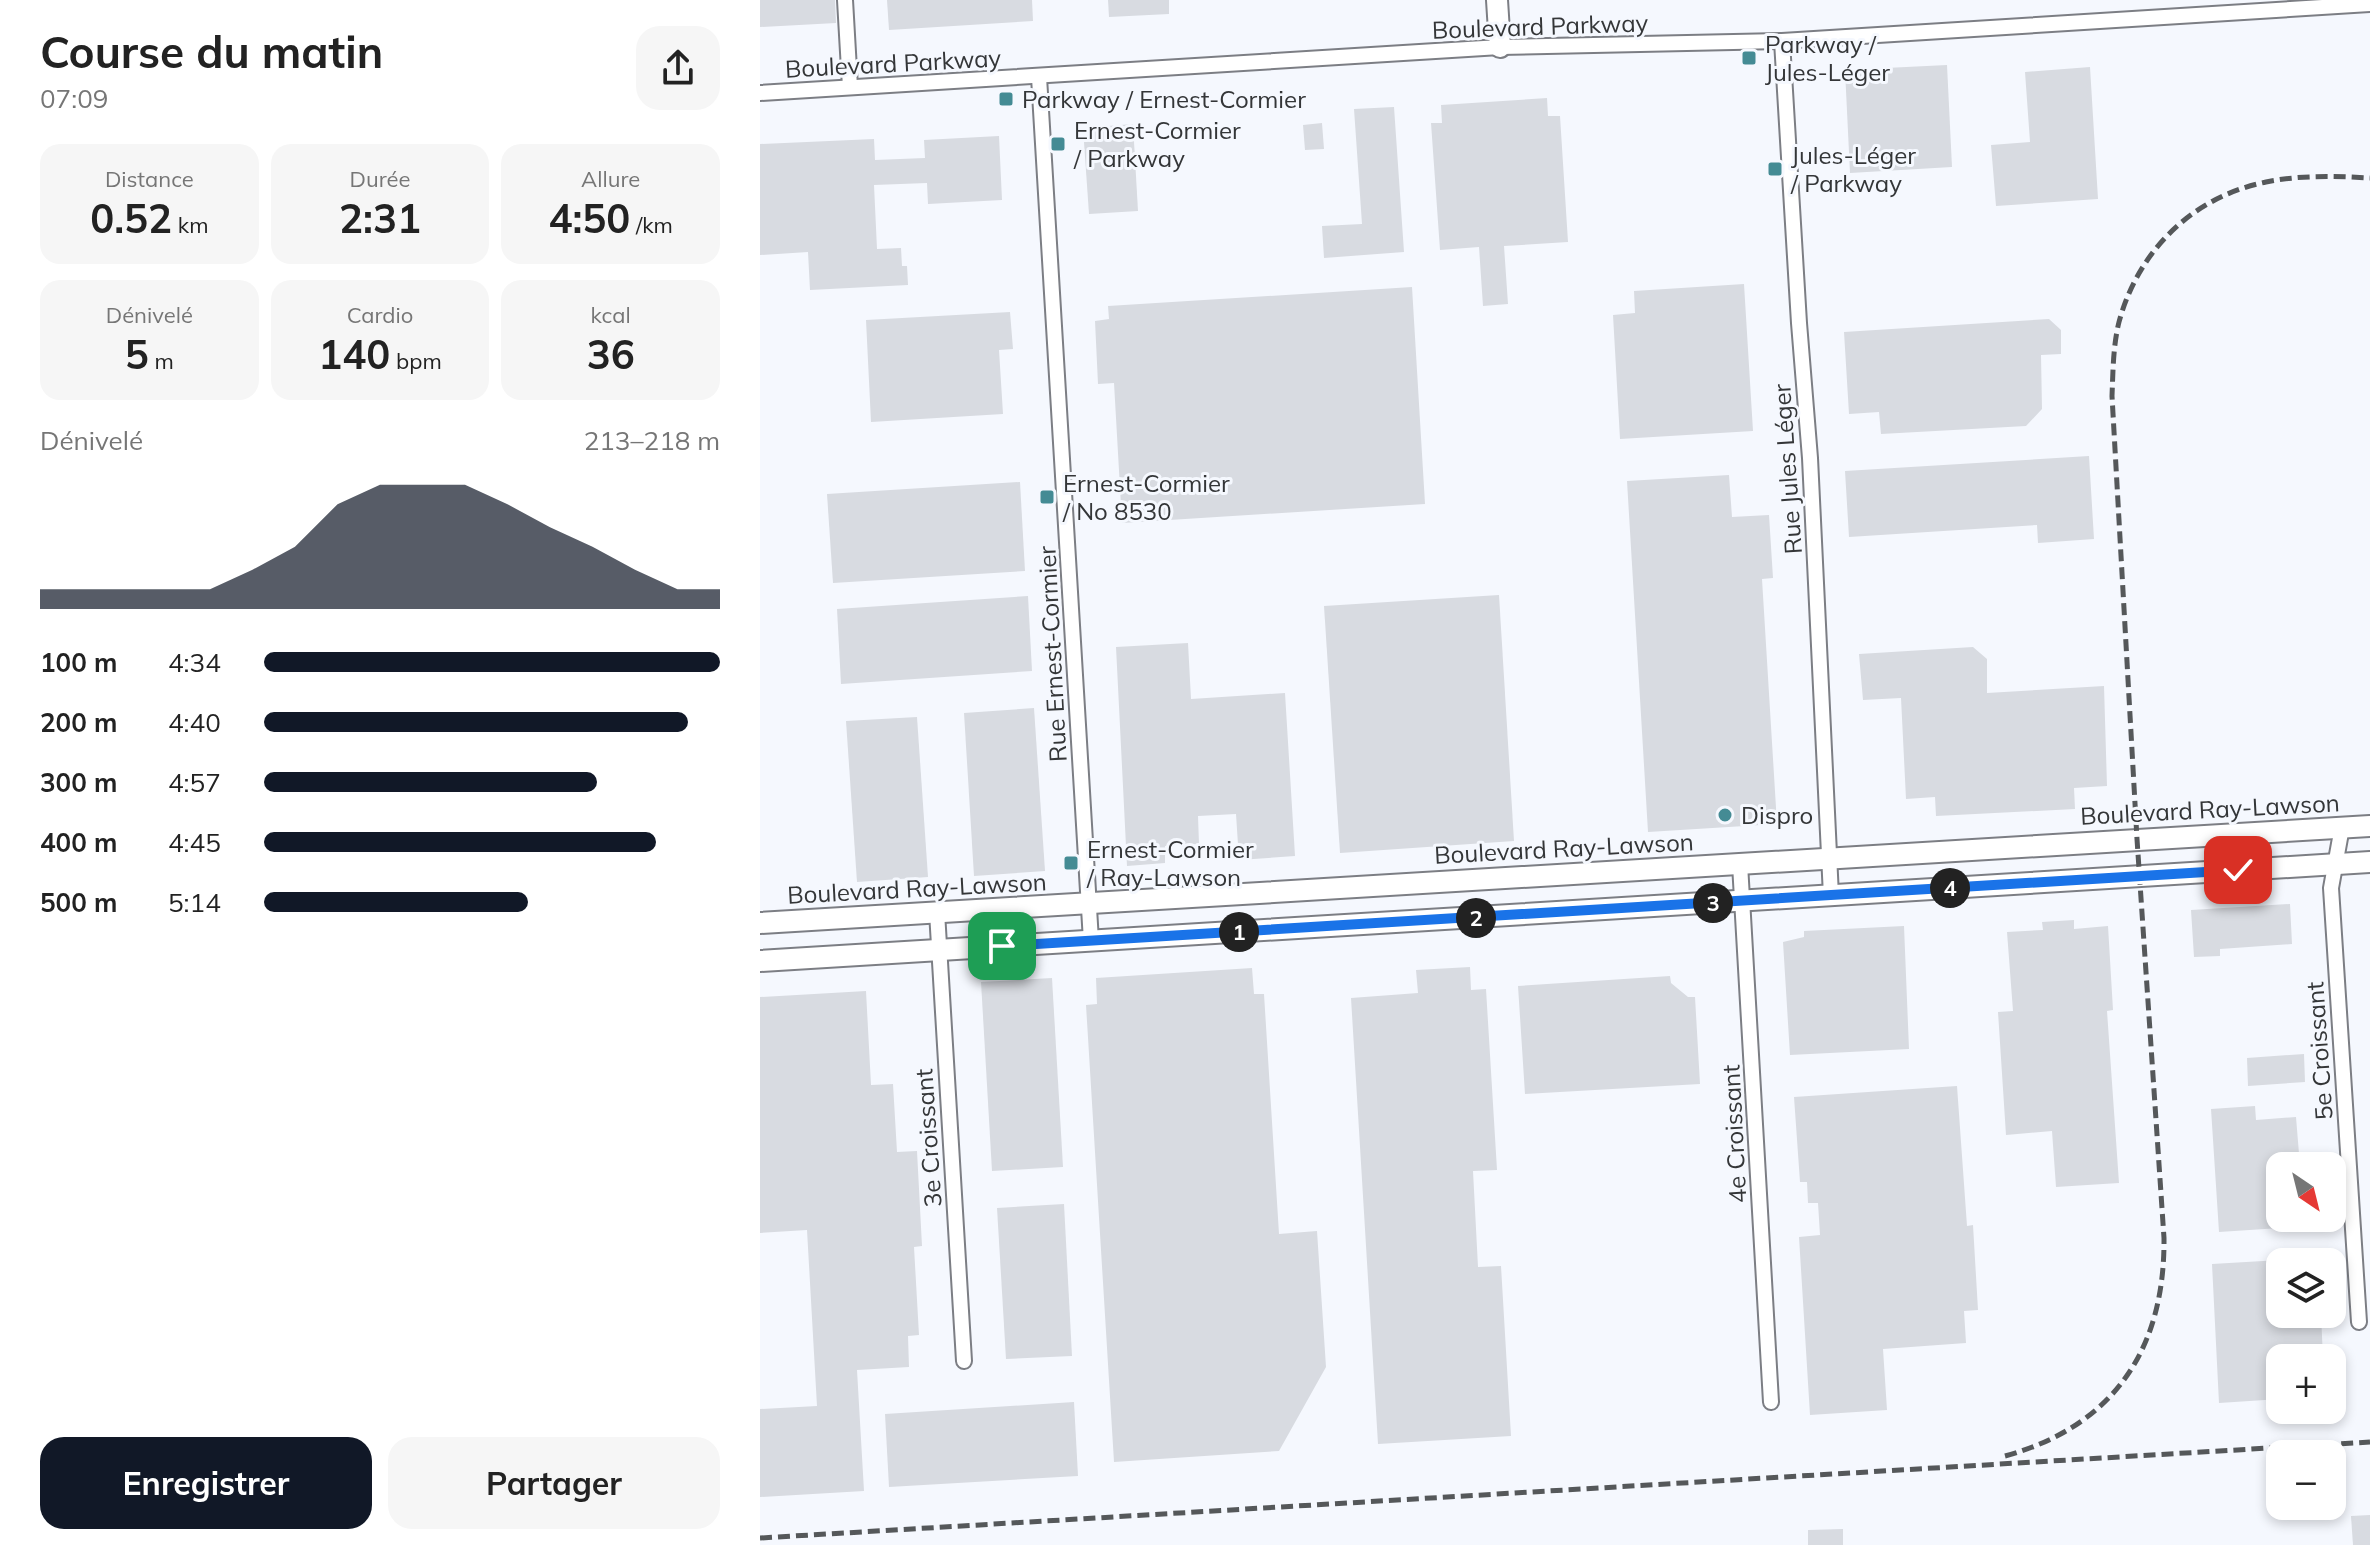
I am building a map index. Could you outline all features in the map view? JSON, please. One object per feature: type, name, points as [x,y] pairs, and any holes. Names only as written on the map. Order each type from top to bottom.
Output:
[{"type":"street","points":[[845,0],[850,87]]},
{"type":"street","points":[[1497,0],[1500,47]]},
{"type":"street","name":"Boulevard Parkway","points":[[760,93],[1500,47],[1782,41],[2370,4]]},
{"type":"street","name":"Rue Jules Léger","points":[[1782,41],[1810,458],[1831,896]]},
{"type":"street","name":"Rue Ernest-Cormier","points":[[1039,77],[1091,941]]},
{"type":"street","name":"Boulevard Ray-Lawson","points":[[760,923],[2370,826]]},
{"type":"street","name":"5e Croissant","points":[[2342,827],[2331,888],[2359,1322]]},
{"type":"street","points":[[760,961],[2370,862]]},
{"type":"street","name":"4e Croissant","points":[[1740,864],[1771,1402]]},
{"type":"street","name":"3e Croissant","points":[[937,912],[964,1361]]},
{"type":"building","points":[[760,0],[835,0],[836,23],[760,27]]},
{"type":"building","points":[[887,0],[1032,0],[1033,21],[889,30]]},
{"type":"building","points":[[1108,0],[1169,0],[1169,14],[1109,17]]},
{"type":"building","points":[[1947,65],[1952,167],[1850,173],[1845,70]]},
{"type":"building","points":[[2090,67],[2098,199],[1996,206],[1991,145],[2030,142],[2025,72]]},
{"type":"building","points":[[1547,98],[1548,116],[1560,116],[1568,242],[1504,246],[1508,304],[1483,306],[1479,247],[1440,250],[1431,123],[1442,123],[1441,105]]},
{"type":"building","points":[[1394,107],[1404,252],[1324,258],[1322,226],[1362,224],[1354,109]]},
{"type":"building","points":[[1322,123],[1324,149],[1305,150],[1303,125]]},
{"type":"building","points":[[1133,124],[1138,211],[1089,214],[1083,128]]},
{"type":"building","points":[[999,136],[1002,200],[928,204],[927,183],[874,185],[877,249],[901,248],[902,266],[907,266],[908,285],[810,290],[808,252],[760,255],[760,144],[874,139],[875,160],[925,158],[924,140]]},
{"type":"building","points":[[1744,284],[1753,431],[1620,439],[1613,315],[1635,313],[1634,291]]},
{"type":"building","points":[[1412,287],[1425,504],[1122,523],[1114,383],[1098,384],[1095,321],[1109,319],[1108,306]]},
{"type":"building","points":[[1010,312],[1013,349],[999,350],[1003,414],[871,422],[866,320]]},
{"type":"building","points":[[2049,319],[2061,330],[2061,354],[2041,355],[2042,409],[2026,426],[1881,434],[1879,412],[1849,414],[1844,332]]},
{"type":"building","points":[[2089,456],[2094,539],[2038,543],[2037,525],[1849,537],[1845,471]]},
{"type":"building","points":[[1729,475],[1732,517],[1769,515],[1773,578],[1762,579],[1777,824],[1648,832],[1627,481]]},
{"type":"building","points":[[1020,482],[1025,571],[833,583],[827,494]]},
{"type":"building","points":[[1499,595],[1514,841],[1340,853],[1324,606]]},
{"type":"building","points":[[1028,596],[1032,671],[841,684],[837,609]]},
{"type":"building","points":[[1188,643],[1191,699],[1285,693],[1295,856],[1239,860],[1236,814],[1198,816],[1199,844],[1165,846],[1165,863],[1127,866],[1116,647]]},
{"type":"building","points":[[1973,647],[1987,659],[1987,693],[2104,686],[2107,786],[2074,788],[2075,809],[1936,816],[1935,797],[1906,799],[1901,698],[1863,700],[1859,654]]},
{"type":"building","points":[[1034,708],[1045,871],[974,876],[964,713]]},
{"type":"building","points":[[917,717],[928,877],[857,882],[846,721]]},
{"type":"building","points":[[2290,904],[2292,944],[2220,949],[2220,956],[2194,957],[2191,910]]},
{"type":"building","points":[[2074,920],[2074,929],[2108,926],[2113,1010],[2107,1011],[2119,1183],[2056,1187],[2052,1131],[2006,1135],[1998,1012],[2013,1011],[2007,932],[2043,930],[2042,922]]},
{"type":"building","points":[[1904,926],[1909,1049],[1790,1055],[1783,942],[1804,937],[1804,931]]},
{"type":"building","points":[[1470,967],[1471,990],[1486,989],[1497,1170],[1473,1171],[1478,1267],[1501,1266],[1511,1436],[1378,1444],[1351,998],[1418,993],[1416,970]]},
{"type":"building","points":[[1252,968],[1254,994],[1264,994],[1279,1234],[1317,1231],[1326,1367],[1279,1451],[1114,1462],[1086,1005],[1097,1004],[1096,978]]},
{"type":"building","points":[[1670,976],[1671,983],[1688,997],[1695,997],[1700,1084],[1525,1094],[1518,986]]},
{"type":"building","points":[[1052,978],[1063,1167],[992,1171],[981,982]]},
{"type":"building","points":[[866,991],[871,1085],[893,1084],[897,1152],[917,1151],[922,1246],[914,1247],[919,1335],[908,1336],[909,1367],[857,1370],[864,1491],[760,1497],[760,1409],[817,1406],[807,1230],[760,1233],[760,997]]},
{"type":"building","points":[[2304,1054],[2305,1082],[2248,1086],[2247,1058]]},
{"type":"building","points":[[1957,1086],[1967,1226],[1973,1225],[1978,1310],[1964,1311],[1966,1343],[1883,1349],[1887,1410],[1810,1415],[1799,1237],[1820,1235],[1818,1203],[1808,1203],[1807,1182],[1800,1182],[1794,1097]]},
{"type":"building","points":[[2255,1106],[2256,1120],[2296,1117],[2299,1152],[2266,1152],[2266,1229],[2219,1232],[2211,1109]]},
{"type":"building","points":[[1064,1204],[1072,1356],[1006,1359],[997,1208]]},
{"type":"building","points":[[2266,1261],[2266,1328],[2322,1328],[2322,1344],[2266,1344],[2266,1400],[2219,1403],[2212,1264]]},
{"type":"building","points":[[1074,1402],[1078,1476],[889,1487],[885,1414]]},
{"type":"building","points":[[2370,1515],[2370,1545],[2353,1545],[2351,1516]]},
{"type":"building","points":[[1843,1529],[1843,1545],[1808,1545],[1808,1530]]},
{"type":"railway","points":[[2005,1456],[2043,1443],[2076,1425],[2103,1403],[2126,1377],[2143,1348],[2155,1315],[2162,1278],[2164,1238],[2112,396],[2119,322],[2128,296],[2154,250],[2192,214],[2214,200],[2239,189],[2279,180],[2370,178]]},
{"type":"railway","points":[[760,1538],[2370,1442]]},
{"type":"place","name":"Parkway / Jules-Léger","points":[[1749,58]]},
{"type":"place","name":"Parkway / Ernest-Cormier","points":[[1006,99]]},
{"type":"place","name":"Ernest-Cormier / Parkway","points":[[1058,144]]},
{"type":"place","name":"Jules-Léger / Parkway","points":[[1775,169]]},
{"type":"place","name":"Ernest-Cormier / No 8530","points":[[1047,497]]},
{"type":"place","name":"Dispro","points":[[1725,815]]},
{"type":"place","name":"Ernest-Cormier / Ray-Lawson","points":[[1071,863]]},
{"type":"route","points":[[1002,946],[2238,870]]}]
